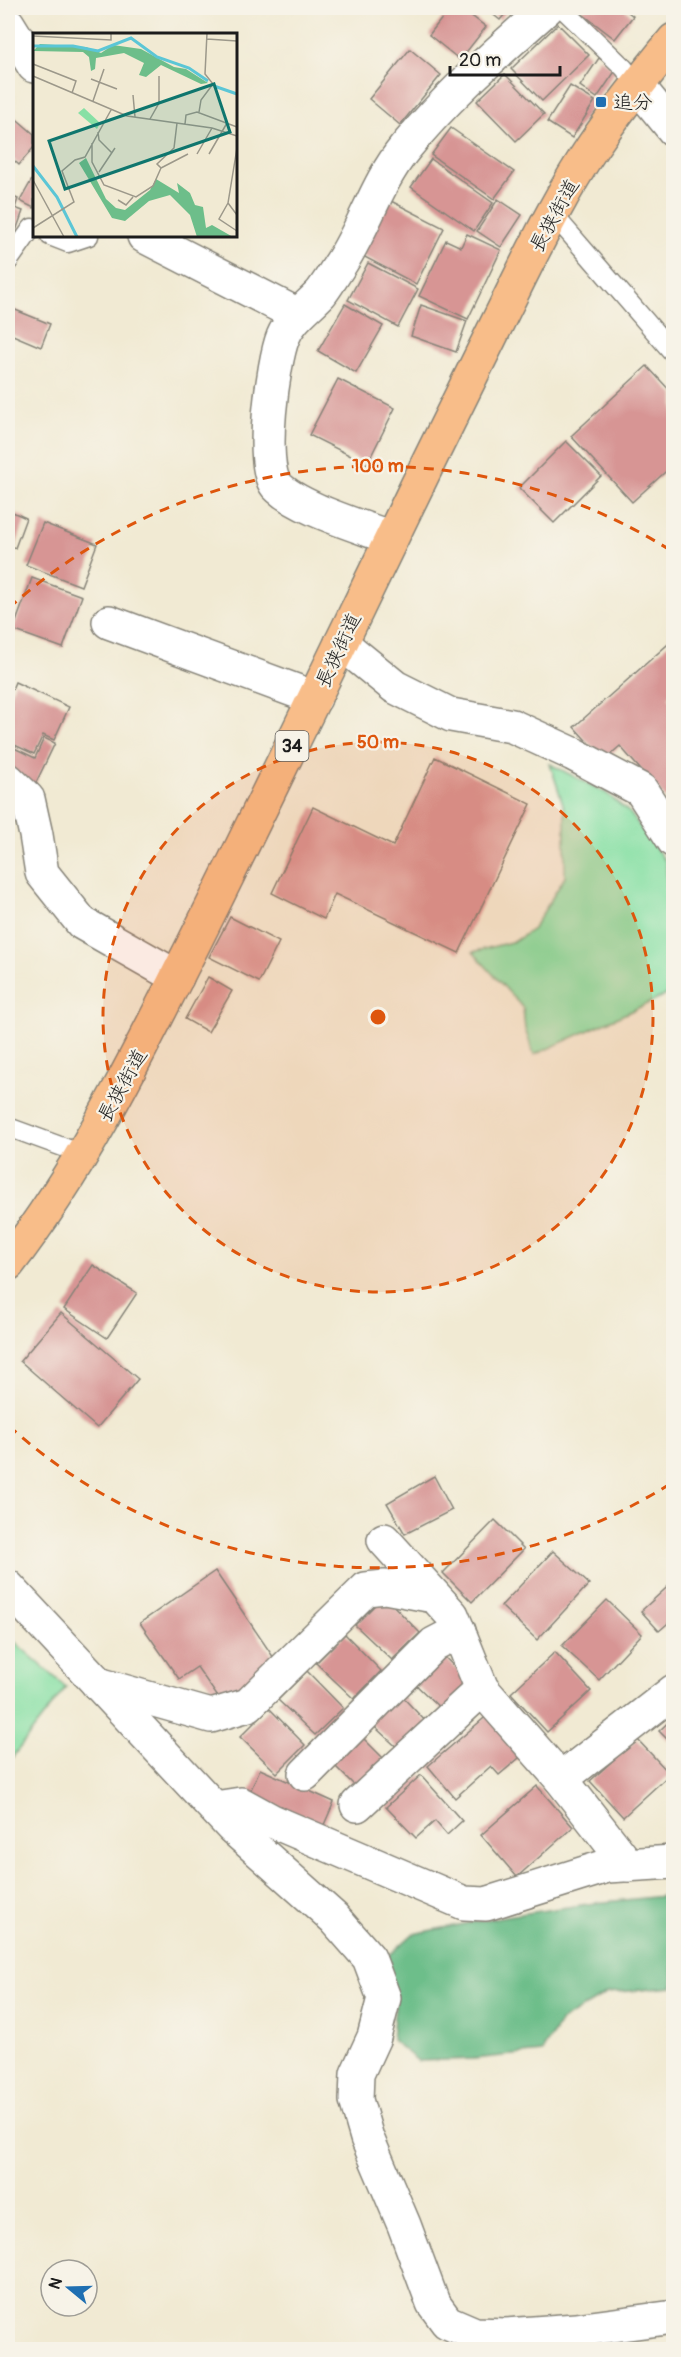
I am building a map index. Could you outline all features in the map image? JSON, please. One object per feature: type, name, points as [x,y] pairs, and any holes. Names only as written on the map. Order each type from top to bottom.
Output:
[{"type":"main road","name":"長狭街道","points":[[8,1264],[37,1224],[110,1109],[143,1047],[552,213],[592,147],[636,85],[674,40]]},
{"type":"street","points":[[391,538],[294,499],[275,483],[268,456],[270,402],[283,336],[298,315],[322,291],[343,259],[382,182],[404,149],[474,75],[547,8]]},
{"type":"street","points":[[8,24],[33,64]]},
{"type":"street","points":[[636,85],[674,130]]},
{"type":"street","points":[[146,237],[298,315]]},
{"type":"street","points":[[109,622],[315,698]]},
{"type":"street","points":[[341,643],[395,687],[451,715],[512,726],[573,754],[641,790],[674,841]]},
{"type":"street","points":[[8,780],[28,799],[42,873],[82,923],[177,977]]},
{"type":"street","points":[[384,1540],[452,1615],[482,1689],[561,1779],[628,1865]]},
{"type":"street","points":[[8,1587],[232,1827],[334,1918],[369,1958],[384,1998],[374,2037],[357,2074],[356,2100],[367,2138],[405,2225],[432,2303],[447,2322],[475,2334],[506,2335],[576,2330],[674,2317]]},
{"type":"street","points":[[97,1683],[212,1716],[248,1705],[366,1589],[385,1587],[434,1596]]},
{"type":"street","points":[[305,1774],[434,1644],[459,1631]]},
{"type":"street","points":[[357,1805],[482,1689]]},
{"type":"street","points":[[561,1779],[674,1691]]},
{"type":"street","points":[[214,1808],[241,1804],[272,1821],[464,1903],[486,1904],[608,1866],[674,1862]]},
{"type":"lane","points":[[562,8],[624,68],[636,85]]},
{"type":"lane","points":[[552,213],[674,354]]},
{"type":"lane","points":[[8,262],[33,228]]},
{"type":"lane","points":[[53,237],[68,243],[86,237]]},
{"type":"lane","points":[[8,1127],[82,1154]]},
{"type":"green space","points":[[550,764],[606,793],[630,813],[666,862],[668,931],[673,945],[673,992],[534,1055],[525,1029],[523,1008],[473,952],[515,941],[533,929],[565,877],[565,810]]},
{"type":"green space","points":[[8,1636],[66,1687],[8,1763]]},
{"type":"green space","points":[[673,1895],[673,1987],[607,1993],[561,2021],[542,2052],[473,2059],[418,2061],[392,2040],[396,1995],[384,1960],[413,1934],[500,1917],[595,1903]]},
{"type":"building","points":[[450,8],[461,8],[486,27],[460,60],[429,35]]},
{"type":"building","points":[[485,8],[510,8],[500,20]]},
{"type":"building","points":[[584,8],[623,8],[633,16],[615,39],[580,12]]},
{"type":"building","points":[[558,24],[589,55],[542,101],[511,69]]},
{"type":"building","points":[[410,49],[441,75],[400,125],[369,99]]},
{"type":"building","points":[[599,58],[616,70],[597,98],[580,86]]},
{"type":"building","points":[[505,74],[544,114],[516,141],[477,101]]},
{"type":"building","points":[[570,86],[595,101],[572,138],[547,122]]},
{"type":"building","points":[[12,115],[33,133],[33,148],[19,165],[8,155],[8,120]]},
{"type":"building","points":[[451,128],[514,172],[494,199],[431,155]]},
{"type":"building","points":[[431,159],[493,203],[474,231],[411,187]]},
{"type":"building","points":[[33,178],[33,208],[20,201]]},
{"type":"building","points":[[8,195],[18,199],[15,208],[23,211],[11,245],[8,244]]},
{"type":"building","points":[[387,199],[444,228],[416,284],[359,254]]},
{"type":"building","points":[[498,199],[522,215],[501,247],[477,231]]},
{"type":"building","points":[[467,234],[501,250],[468,319],[419,296],[446,240],[461,247]]},
{"type":"building","points":[[368,263],[418,289],[398,327],[348,300]]},
{"type":"building","points":[[345,304],[383,326],[356,373],[318,351]]},
{"type":"building","points":[[421,305],[467,321],[456,352],[411,336]]},
{"type":"building","points":[[8,307],[50,324],[41,347],[8,333]]},
{"type":"building","points":[[647,366],[674,395],[674,464],[632,502],[571,436]]},
{"type":"building","points":[[338,379],[395,408],[367,464],[309,435]]},
{"type":"building","points":[[566,441],[601,476],[554,523],[519,488]]},
{"type":"building","points":[[8,510],[26,518],[15,548],[8,545]]},
{"type":"building","points":[[43,523],[97,544],[81,586],[26,565]]},
{"type":"building","points":[[674,540],[674,553],[667,546]]},
{"type":"building","points":[[32,578],[82,596],[63,648],[13,630]]},
{"type":"building","points":[[674,639],[674,692],[668,697],[674,703],[674,808],[620,746],[604,760],[574,727]]},
{"type":"building","points":[[15,682],[69,707],[54,740],[43,735],[34,754],[8,742],[8,699]]},
{"type":"building","points":[[44,738],[55,743],[32,791],[8,779],[8,745],[35,758]]},
{"type":"building","points":[[435,757],[531,804],[459,953],[335,894],[324,919],[272,893],[313,807],[393,846]]},
{"type":"building","points":[[230,917],[279,942],[259,982],[209,957]]},
{"type":"building","points":[[208,977],[232,991],[208,1032],[185,1019]]},
{"type":"building","points":[[93,1265],[137,1293],[107,1338],[64,1309]]},
{"type":"building","points":[[61,1313],[138,1379],[97,1428],[20,1361]]},
{"type":"building","points":[[434,1476],[452,1510],[405,1534],[387,1503]]},
{"type":"building","points":[[495,1520],[524,1549],[472,1602],[443,1573]]},
{"type":"building","points":[[553,1551],[589,1584],[537,1640],[501,1606]]},
{"type":"building","points":[[215,1571],[278,1664],[222,1703],[197,1667],[179,1679],[140,1623]]},
{"type":"building","points":[[674,1581],[674,1618],[659,1631],[641,1611]]},
{"type":"building","points":[[384,1596],[420,1633],[392,1660],[355,1625]]},
{"type":"building","points":[[607,1600],[642,1634],[599,1680],[562,1646]]},
{"type":"building","points":[[345,1634],[381,1671],[354,1699],[316,1663]]},
{"type":"building","points":[[437,1649],[473,1686],[445,1713],[408,1677]]},
{"type":"building","points":[[555,1652],[591,1691],[547,1732],[511,1693]]},
{"type":"building","points":[[307,1671],[343,1708],[315,1735],[278,1700]]},
{"type":"building","points":[[394,1688],[429,1725],[402,1752],[364,1717]]},
{"type":"building","points":[[269,1708],[305,1745],[277,1773],[240,1737]]},
{"type":"building","points":[[490,1713],[525,1753],[499,1775],[491,1766],[455,1798],[428,1766]]},
{"type":"building","points":[[674,1717],[674,1746],[659,1731]]},
{"type":"building","points":[[358,1733],[388,1763],[360,1791],[331,1762]]},
{"type":"building","points":[[637,1739],[670,1774],[623,1817],[590,1781]]},
{"type":"building","points":[[260,1769],[334,1802],[323,1827],[249,1794]]},
{"type":"building","points":[[421,1775],[462,1821],[447,1835],[435,1821],[416,1838],[386,1807]]},
{"type":"building","points":[[537,1786],[573,1827],[517,1877],[481,1835]]},
{"type":"place","name":"追分","points":[[601,102]]}]
